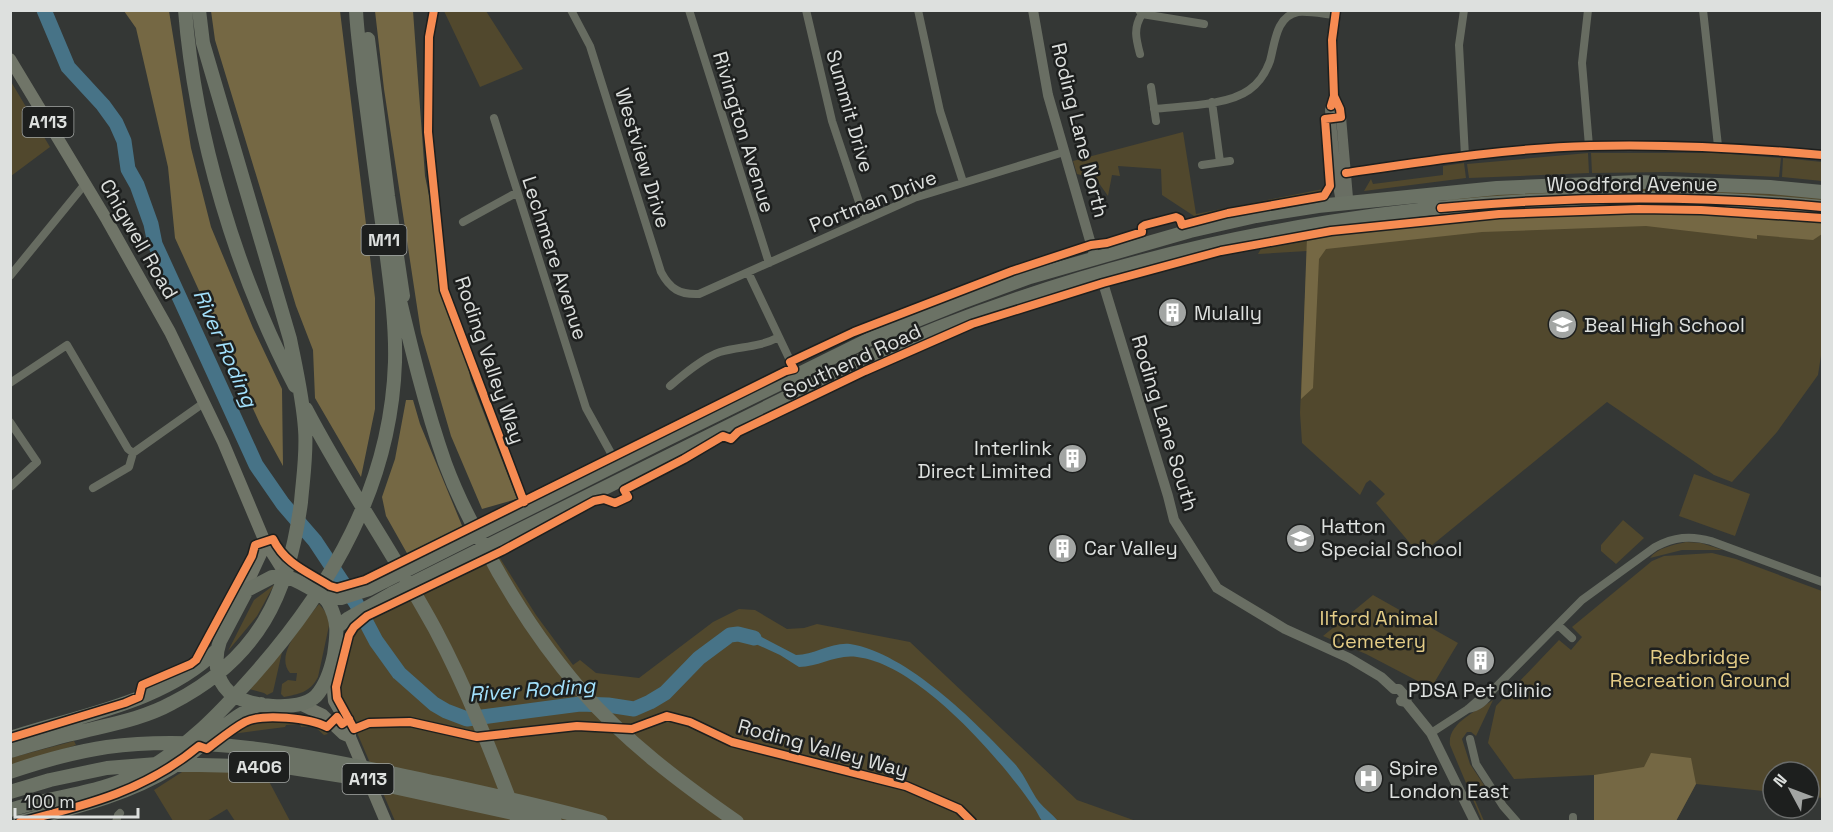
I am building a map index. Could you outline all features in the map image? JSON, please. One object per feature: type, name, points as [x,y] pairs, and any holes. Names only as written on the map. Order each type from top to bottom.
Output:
[{"type":"highway","points":[[185,10],[188,51],[209,158],[243,264],[272,342],[324,444],[435,630],[524,818]]},
{"type":"highway","points":[[10,751],[129,721],[171,704],[204,684],[242,651],[272,609],[287,572],[297,528],[304,476],[305,431],[290,339],[203,43],[199,10]]},
{"type":"highway","name":"M11","points":[[10,810],[92,790],[126,779],[161,761],[212,721],[267,660],[333,571],[366,504],[378,470],[391,404],[394,351],[388,270],[356,10]]},
{"type":"highway","name":"M11","points":[[364,10],[388,196],[416,366]]},
{"type":"highway","name":"M11","points":[[368,117],[392,264],[416,366],[446,465],[458,494],[497,570],[534,629],[582,691],[676,777],[737,822]]},
{"type":"highway","name":"Woodford Avenue","points":[[1093,252],[1256,216],[1318,206],[1469,189],[1583,184],[1701,183],[1822,192]]},
{"type":"highway","name":"Woodford Avenue","points":[[1100,273],[1224,241],[1339,220],[1441,208],[1520,201],[1639,198],[1770,202],[1822,207]]},
{"type":"highway","points":[[1339,220],[1344,204],[1356,210],[1418,203],[1441,208]]},
{"type":"highway","name":"Southend Road","points":[[326,598],[340,598],[356,594],[870,339],[1093,252]]},
{"type":"highway","name":"Southend Road","points":[[343,622],[364,609],[619,480],[860,361],[920,334],[968,316],[1100,273]]},
{"type":"highway","points":[[287,577],[272,577],[247,590],[217,650],[216,665],[224,685],[231,694],[261,704],[288,707],[302,705]]},
{"type":"highway","name":"A113","points":[[287,577],[326,598]]},
{"type":"highway","points":[[326,598],[343,622]]},
{"type":"highway","name":"A113","points":[[302,705],[315,696],[331,671],[343,622]]},
{"type":"highway","points":[[10,738],[125,703],[185,676],[217,650]]},
{"type":"highway","name":"A406","points":[[20,822],[101,801],[139,784],[171,768],[226,723],[246,710],[261,704]]},
{"type":"highway","name":"A406","points":[[10,772],[74,753],[137,744],[207,744],[292,754],[522,801],[601,822]]},
{"type":"highway","name":"A406","points":[[10,792],[107,768],[157,764],[292,768],[342,776],[524,818],[555,822]]},
{"type":"main road","name":"Chigwell Road","points":[[10,59],[170,332],[205,402],[266,543],[287,577]]},
{"type":"main road","points":[[247,590],[248,582],[266,543]]},
{"type":"main road","name":"A113","points":[[331,671],[334,701],[350,728],[350,737],[386,822]]},
{"type":"main road","name":"A113","points":[[302,705],[322,716],[343,734],[350,737]]},
{"type":"street","name":"Westview Drive","points":[[571,10],[590,46],[661,272],[666,282],[674,290],[686,295],[699,294]]},
{"type":"street","name":"Rivington Avenue","points":[[688,10],[769,263]]},
{"type":"street","name":"Summit Drive","points":[[806,10],[832,121],[865,220]]},
{"type":"street","points":[[918,10],[940,111],[963,182]]},
{"type":"street","name":"Roding Lane North","points":[[1033,10],[1048,95],[1093,252]]},
{"type":"street","points":[[1464,10],[1459,45],[1465,156]]},
{"type":"street","points":[[1588,10],[1582,63],[1589,146]]},
{"type":"street","points":[[1703,10],[1718,146]]},
{"type":"street","points":[[1140,54],[1135,35],[1140,12],[1204,24]]},
{"type":"street","points":[[1154,109],[1212,102],[1248,91],[1262,77],[1269,62],[1280,24],[1291,15],[1300,12],[1335,13],[1332,40],[1334,96],[1340,109],[1340,197],[1344,204]]},
{"type":"street","points":[[1151,87],[1156,121]]},
{"type":"street","points":[[1212,102],[1220,162]]},
{"type":"street","name":"Lechmere Avenue","points":[[494,118],[586,408],[618,464]]},
{"type":"street","points":[[1341,173],[1465,156],[1589,146],[1718,146],[1822,155]]},
{"type":"street","name":"Portman Drive","points":[[699,294],[914,198],[1064,152]]},
{"type":"street","points":[[1202,165],[1230,161]]},
{"type":"street","points":[[10,276],[85,184]]},
{"type":"street","points":[[463,222],[516,193]]},
{"type":"street","name":"Southend Road","points":[[790,362],[854,332],[1012,271],[1093,252]]},
{"type":"street","points":[[748,272],[797,375]]},
{"type":"street","name":"Roding Lane South","points":[[1100,273],[1174,520],[1217,588],[1285,629],[1349,658],[1381,677],[1394,689],[1399,689],[1407,698],[1406,702],[1431,734],[1474,822]]},
{"type":"street","points":[[670,386],[719,352],[764,345],[779,337]]},
{"type":"street","points":[[10,383],[67,345],[133,453]]},
{"type":"street","points":[[93,488],[129,467],[133,453],[205,402]]},
{"type":"street","points":[[10,422],[37,462],[10,487]]},
{"type":"street","points":[[1431,734],[1468,709],[1476,708],[1486,700],[1491,692],[1588,596],[1668,540],[1696,537],[1711,541],[1822,582]]},
{"type":"street","points":[[1558,625],[1572,638]]},
{"type":"street","points":[[1470,739],[1476,764],[1503,806],[1517,822]]},
{"type":"street","points":[[114,819],[120,813]]},
{"type":"green space","points":[[444,11],[486,11],[523,69],[480,87]]},
{"type":"green space","points":[[10,80],[50,147],[11,176],[10,176]]},
{"type":"green space","points":[[1183,132],[1196,214],[1323,189],[1329,183],[1326,192],[1194,216],[1162,195],[1161,169],[1118,166],[1120,176],[1112,175],[1108,196],[1096,179],[1077,174],[1073,161]]},
{"type":"green space","points":[[1588,153],[1589,173],[1469,178],[1467,164]]},
{"type":"green space","points":[[1591,153],[1719,153],[1781,158],[1779,177],[1672,172],[1592,173]]},
{"type":"green space","points":[[1783,158],[1822,162],[1822,181],[1782,177]]},
{"type":"green space","points":[[1464,163],[1466,178],[1364,191],[1371,179],[1373,184],[1443,175],[1443,166]]},
{"type":"green space","points":[[1628,187],[1732,190],[1822,198],[1822,202],[1438,200],[1480,194]]},
{"type":"green space","name":"Beal High School","points":[[1655,222],[1822,234],[1822,349],[1818,375],[1777,432],[1732,482],[1714,475],[1607,402],[1420,555],[1376,503],[1385,494],[1370,480],[1360,495],[1302,443],[1300,413],[1307,251],[1258,254],[1263,245],[1307,237],[1307,240]]},
{"type":"green space","points":[[1694,474],[1750,494],[1735,536],[1679,516]]},
{"type":"green space","points":[[1623,520],[1644,538],[1616,564],[1601,551],[1601,545]]},
{"type":"green space","points":[[1686,542],[1701,543],[1723,550],[1682,550],[1650,558],[1661,549]]},
{"type":"green space","name":"Redbridge Recreation Ground","points":[[1712,553],[1736,559],[1822,591],[1822,798],[1821,760],[1761,760],[1761,791],[1696,784],[1676,821],[1594,821],[1594,775],[1514,779],[1488,743],[1496,706],[1559,640],[1571,650],[1582,637],[1572,627],[1652,561],[1664,556]]},
{"type":"green space","points":[[498,555],[536,615],[573,665],[580,660],[596,673],[639,678],[713,622],[739,609],[755,610],[787,629],[804,628],[817,624],[910,642],[1077,800],[1136,821],[395,821],[355,728],[340,702],[338,689],[349,641],[356,632],[380,614]]},
{"type":"green space","points":[[274,585],[257,616],[228,651],[254,600]]},
{"type":"green space","name":"Ilford Animal Cemetery","points":[[1373,595],[1458,643],[1431,688],[1366,654],[1323,636]]},
{"type":"green space","points":[[319,604],[330,621],[318,677],[307,690],[284,697],[281,694],[282,684],[288,680],[296,681],[297,673],[290,673],[286,665],[289,647],[300,628]]},
{"type":"green space","points":[[282,652],[273,692],[267,695],[249,689]]},
{"type":"green space","points":[[1493,700],[1476,736],[1467,732],[1462,739],[1470,764],[1488,791],[1474,798],[1484,821],[1482,821],[1450,745],[1450,737],[1464,718]]},
{"type":"green space","points":[[255,713],[309,716],[307,719],[259,717],[233,729],[229,728]]},
{"type":"green space","points":[[265,720],[313,723],[327,730],[325,731],[328,734],[324,735],[314,726],[301,727],[300,724],[232,734],[245,725]]},
{"type":"green space","points":[[74,741],[76,745],[11,767],[10,758]]},
{"type":"green space","points":[[182,772],[264,772],[290,821],[235,821],[227,809],[207,821],[173,821],[154,790]]},
{"type":"shaded area","points":[[124,11],[169,11],[191,148],[211,227],[253,328],[282,389],[283,466],[260,424],[175,238],[168,167],[136,28]]},
{"type":"shaded area","points":[[211,11],[340,11],[375,298],[375,409],[361,477],[315,398],[313,350],[296,306],[215,40]]},
{"type":"shaded area","points":[[375,11],[413,11],[425,176],[444,268],[471,380],[517,499],[482,509],[451,436],[421,333],[384,89]]},
{"type":"shaded area","points":[[1714,211],[1822,220],[1822,234],[1813,240],[1757,235],[1757,239],[1646,226],[1482,232],[1326,249],[1319,259],[1313,388],[1301,399],[1307,237],[1494,215]]},
{"type":"shaded area","points":[[406,400],[413,400],[420,424],[463,528],[408,555],[386,516],[382,497],[395,459]]},
{"type":"shaded area","points":[[1651,753],[1691,758],[1696,784],[1676,821],[1594,821],[1594,775],[1644,767]]},
{"type":"water","points":[[729,629],[750,631],[796,655],[836,645],[850,644],[872,650],[894,661],[939,691],[980,728],[1014,763],[1039,802],[1058,821],[1042,821],[1018,786],[978,739],[931,694],[905,676],[881,663],[857,657],[842,657],[799,667],[780,655],[749,641],[737,639]]},
{"type":"waterway","name":"River Roding","points":[[44,10],[68,67],[103,105],[116,123],[124,141],[128,169],[137,185],[151,224],[155,244],[256,465],[283,504],[315,541],[356,603],[376,641],[399,673],[434,704],[467,719],[580,704],[634,709],[665,693],[699,658],[730,635],[738,634],[754,638]]},
{"type":"cycle path","name":"Roding Valley Way","points":[[434,10],[429,37],[428,132],[444,290],[524,502]]},
{"type":"cycle path","points":[[1331,106],[1334,96],[1332,40],[1336,10]]},
{"type":"cycle path","points":[[10,738],[125,703],[139,697],[142,685],[191,664],[196,660],[252,556],[255,545],[273,539],[278,548],[291,561],[330,586],[337,588],[365,580],[794,369],[790,362],[854,332],[1012,271],[1091,245],[1107,243],[1142,232],[1142,227],[1145,225],[1176,217],[1180,219],[1182,225],[1228,213],[1324,196],[1330,186],[1325,119],[1341,117],[1334,96]]},
{"type":"cycle path","points":[[1346,173],[1499,152],[1560,147],[1706,147],[1822,155]]},
{"type":"cycle path","points":[[1441,208],[1536,201],[1632,198],[1727,200],[1822,207]]},
{"type":"cycle path","name":"Roding Valley Way","points":[[972,822],[959,809],[906,786],[732,742],[690,722],[667,716],[632,729],[577,726],[477,737],[410,722],[369,723],[354,729],[337,698],[336,687],[349,635],[354,627],[367,616],[502,551],[594,501],[604,499],[615,503],[628,497],[624,490],[723,436],[731,439],[738,432],[865,371],[972,324],[1103,283],[1221,251],[1331,231],[1499,214],[1639,209],[1701,210],[1822,218]]},
{"type":"cycle path","points":[[20,822],[92,802],[136,785],[158,774],[199,746],[207,749],[235,728],[253,719],[286,718],[310,721],[327,727],[337,717],[342,724],[349,719]]},
{"type":"place","name":"Mulally","points":[[1173,313]]},
{"type":"place","name":"Beal High School","points":[[1563,325]]},
{"type":"place","name":"Interlink Direct Limited","points":[[1073,459]]},
{"type":"place","name":"Hatton Special School","points":[[1300,538]]},
{"type":"place","name":"Car Valley","points":[[1063,548]]},
{"type":"place","name":"PDSA Pet Clinic","points":[[1480,660]]},
{"type":"place","name":"Spire London East","points":[[1368,779]]}]
